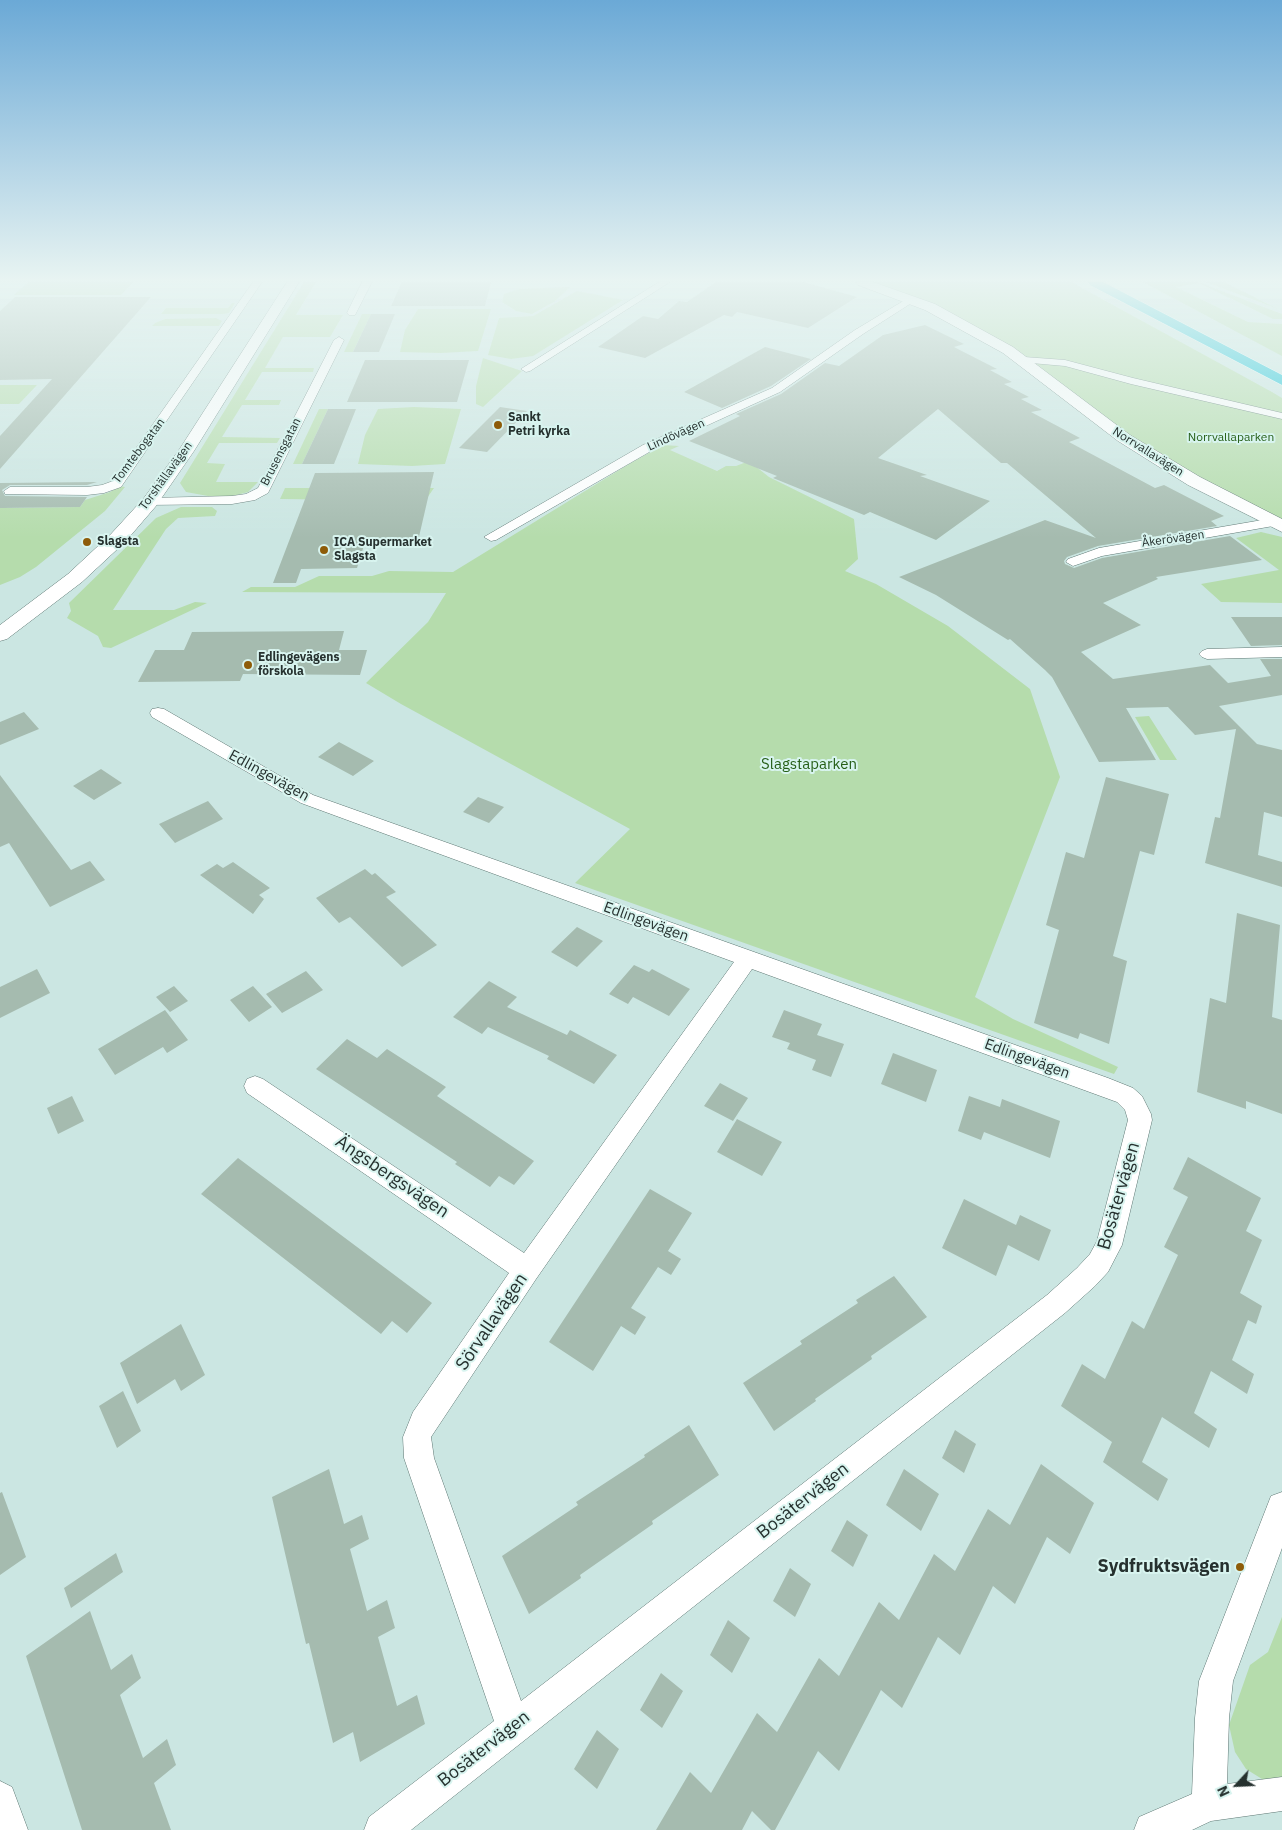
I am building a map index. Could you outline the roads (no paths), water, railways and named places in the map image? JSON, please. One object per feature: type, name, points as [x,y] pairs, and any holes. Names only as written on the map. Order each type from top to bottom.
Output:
[{"type":"highway","points":[[1256,367],[1282,381]]},
{"type":"main road","name":"Torshällavägen","points":[[8,630],[75,578],[118,538],[150,502],[186,451],[239,367]]},
{"type":"main road","name":"Norrvallavägen","points":[[1033,367],[1090,414],[1124,438],[1194,481],[1278,524]]},
{"type":"street","name":"Tomtebogatan","points":[[10,491],[86,492],[104,489],[117,484],[199,367]]},
{"type":"street","name":"Brusensgatan","points":[[150,502],[232,500],[250,496],[263,490],[325,367]]},
{"type":"street","name":"Lindövägen","points":[[491,537],[647,448],[776,390],[808,367]]},
{"type":"street","name":"Norrvallavägen","points":[[1080,367],[1282,416]]},
{"type":"street","name":"Åkerövägen","points":[[1073,562],[1099,552],[1278,524]]},
{"type":"street","points":[[1207,654],[1282,652]]},
{"type":"street","name":"Edlingevägen","points":[[158,713],[308,799],[748,960],[1100,1085],[1125,1095],[1134,1103],[1139,1114]]},
{"type":"street","name":"Sörvallavägen","points":[[513,1726],[419,1458],[417,1438],[423,1422],[527,1270],[748,960]]},
{"type":"street","name":"Ängsbergsvägen","points":[[255,1086],[527,1270]]},
{"type":"street","name":"Bosätervägen","points":[[382,1830],[1056,1304],[1086,1278],[1099,1263],[1109,1245],[1140,1120],[1139,1114]]},
{"type":"street","points":[[1209,1804],[1212,1718],[1216,1681],[1282,1508]]},
{"type":"street","points":[[1152,1830],[1209,1804],[1282,1794]]},
{"type":"street","points":[[0,1799],[10,1830]]},
{"type":"place","name":"Sankt Petri kyrka","points":[[498,425]]},
{"type":"place","name":"Slagsta","points":[[87,542]]},
{"type":"place","name":"ICA Supermarket Slagsta","points":[[324,550]]},
{"type":"place","name":"Edlingevägens förskola","points":[[248,665]]},
{"type":"place","name":"Sydfruktsvägen","points":[[1240,1567]]},
{"type":"park label","name":"Norrvallaparken","points":[[1231,438]]},
{"type":"park label","name":"Slagstaparken","points":[[809,765]]}]
